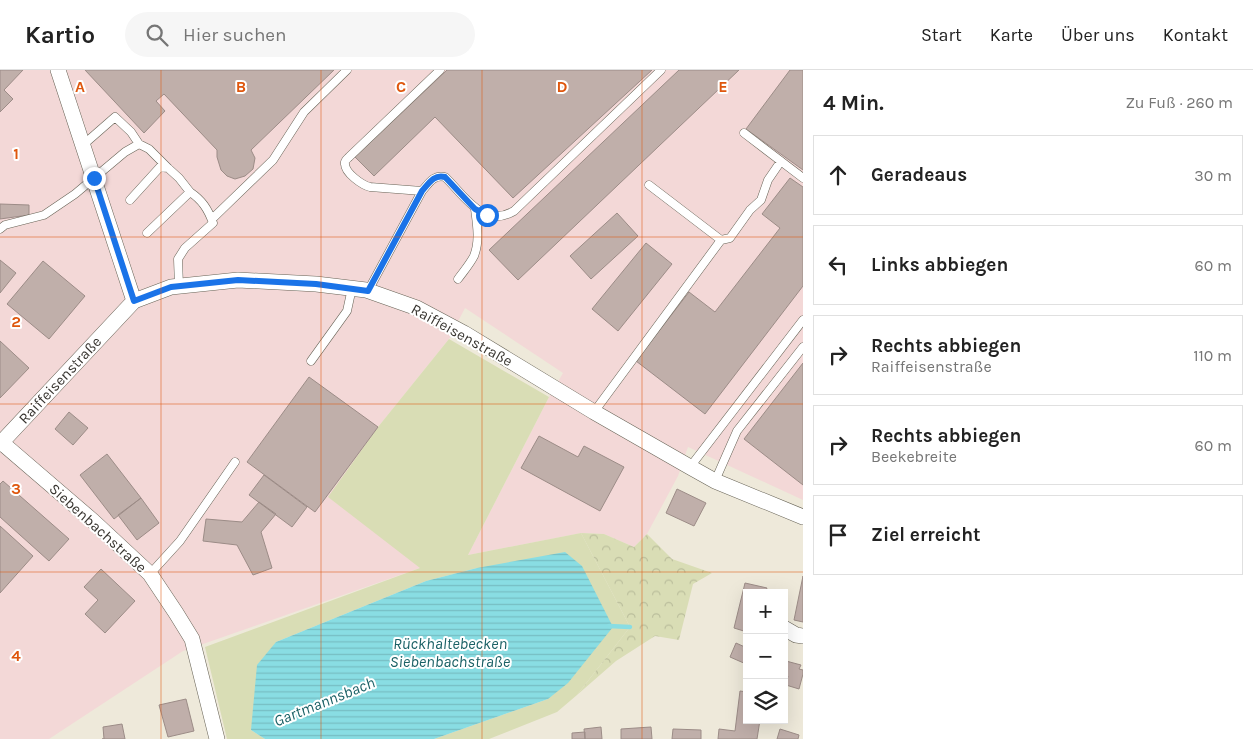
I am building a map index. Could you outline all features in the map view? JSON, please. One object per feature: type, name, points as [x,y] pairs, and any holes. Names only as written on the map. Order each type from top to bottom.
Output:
[{"type":"street","points":[[58,70],[134,301]]},
{"type":"street","name":"Raiffeisenstraße","points":[[1,443],[134,301],[171,287],[238,280],[316,284],[368,291],[416,308],[464,333],[594,412],[690,467],[715,480],[803,517]]},
{"type":"street","name":"Siebenbachstraße","points":[[1,443],[150,574],[192,639],[217,739]]},
{"type":"street","points":[[788,630],[796,635],[803,636]]},
{"type":"lane","points":[[179,286],[178,259],[185,248],[273,160],[304,112],[347,70]]},
{"type":"lane","points":[[422,191],[365,186],[348,171],[344,163],[440,70]]},
{"type":"lane","points":[[368,291],[422,191],[434,178],[438,176],[445,177],[475,209],[491,216],[503,216],[514,211],[661,70]]},
{"type":"lane","points":[[83,145],[115,117],[131,132],[139,144],[150,149],[190,192],[198,198],[207,208],[212,220]]},
{"type":"lane","points":[[744,133],[803,178]]},
{"type":"lane","points":[[0,230],[5,225],[44,215],[74,194],[125,152],[139,144]]},
{"type":"lane","points":[[594,412],[721,240],[730,238],[750,210],[761,200],[768,180],[781,161]]},
{"type":"lane","points":[[130,200],[160,168],[168,168]]},
{"type":"lane","points":[[649,186],[721,240]]},
{"type":"lane","points":[[147,233],[190,192]]},
{"type":"lane","points":[[458,279],[473,257],[477,247],[475,209]]},
{"type":"lane","points":[[311,361],[347,311],[352,288]]},
{"type":"lane","points":[[690,467],[803,320]]},
{"type":"lane","points":[[715,480],[737,431],[803,347]]},
{"type":"lane","points":[[150,574],[180,541],[235,462]]},
{"type":"shaded area","points":[[0,70],[803,70],[803,500],[688,447],[678,476],[647,534],[634,547],[604,534],[581,533],[468,555],[563,373],[465,308],[449,339],[378,427],[420,568],[183,651],[49,739],[0,739]]},
{"type":"green space","points":[[449,339],[549,397],[468,555],[581,533],[630,627],[577,695],[557,712],[489,739],[434,739],[548,699],[477,568],[426,581],[276,642],[251,730],[265,739],[227,739],[205,647],[420,568],[328,497],[378,427]]},
{"type":"green space","points":[[581,533],[604,534],[634,547],[647,534],[672,559],[712,573],[693,584],[679,640],[655,636],[616,661],[577,695],[630,627]]},
{"type":"water","name":"Rückhaltebecken Siebenbachstraße","points":[[565,552],[582,566],[613,627],[568,683],[548,699],[434,739],[265,739],[251,730],[257,665],[276,642],[426,581],[477,568]]},
{"type":"building","points":[[0,70],[23,70],[4,90],[13,99],[0,112]]},
{"type":"building","points":[[85,70],[334,70],[251,150],[255,158],[253,169],[245,176],[235,179],[227,176],[221,170],[217,150],[164,94],[156,101],[165,111],[144,133]]},
{"type":"building","points":[[447,70],[652,70],[513,198],[435,117],[374,176],[355,157]]},
{"type":"building","points":[[679,70],[739,70],[518,280],[489,250]]},
{"type":"building","points":[[790,70],[803,70],[803,170],[746,129]]},
{"type":"building","points":[[790,178],[803,187],[803,286],[705,414],[636,361],[689,292],[715,312],[780,228],[762,214]]},
{"type":"building","points":[[0,204],[29,205],[29,215],[0,219]]},
{"type":"building","points":[[617,213],[638,236],[591,279],[570,256]]},
{"type":"building","points":[[646,243],[672,264],[618,331],[592,309]]},
{"type":"building","points":[[0,260],[16,273],[0,293]]},
{"type":"building","points":[[43,261],[85,296],[49,339],[7,304]]},
{"type":"building","points":[[0,341],[29,368],[0,398]]},
{"type":"building","points":[[803,363],[803,485],[744,439]]},
{"type":"building","points":[[309,377],[378,427],[315,512],[247,462]]},
{"type":"building","points":[[69,412],[88,428],[73,445],[55,429]]},
{"type":"building","points":[[539,436],[578,457],[584,446],[624,467],[600,511],[521,468]]},
{"type":"building","points":[[107,454],[141,498],[114,519],[80,475]]},
{"type":"building","points":[[264,475],[307,507],[292,527],[249,495]]},
{"type":"building","points":[[3,481],[69,539],[49,561],[0,517],[0,484]]},
{"type":"building","points":[[677,489],[706,503],[694,526],[666,513]]},
{"type":"building","points":[[141,498],[159,523],[137,540],[118,515]]},
{"type":"building","points":[[259,502],[276,514],[261,532],[272,568],[253,575],[237,545],[203,541],[206,519],[242,522]]},
{"type":"building","points":[[0,526],[33,556],[0,593]]},
{"type":"building","points":[[101,569],[135,601],[105,633],[85,614],[98,600],[84,587]]},
{"type":"building","points":[[803,576],[803,622],[794,620]]},
{"type":"building","points":[[745,583],[767,588],[767,589],[744,589]]},
{"type":"building","points":[[743,591],[743,631],[734,628]]},
{"type":"building","points":[[736,643],[743,646],[743,663],[730,657]]},
{"type":"building","points":[[788,662],[801,665],[799,669],[803,670],[803,674],[799,689],[788,686]]},
{"type":"building","points":[[740,691],[743,691],[743,724],[759,724],[757,739],[718,739],[719,729],[735,731]]},
{"type":"building","points":[[186,699],[194,731],[168,737],[159,705]]},
{"type":"building","points":[[122,724],[125,739],[104,739],[103,727]]},
{"type":"building","points":[[601,727],[602,739],[585,739],[584,729]]},
{"type":"building","points":[[651,727],[652,739],[621,739],[621,729]]},
{"type":"building","points":[[673,729],[701,730],[701,739],[672,739]]},
{"type":"building","points":[[780,729],[799,735],[798,739],[777,739]]},
{"type":"building","points":[[585,732],[585,739],[572,739],[572,733]]},
{"type":"waterway","name":"Gartmannsbach","points":[[609,626],[630,627]]},
{"type":"route","points":[[94,178],[134,301],[171,287],[238,280],[316,284],[368,291],[422,191],[438,176],[445,177],[475,209],[487,215]]}]
